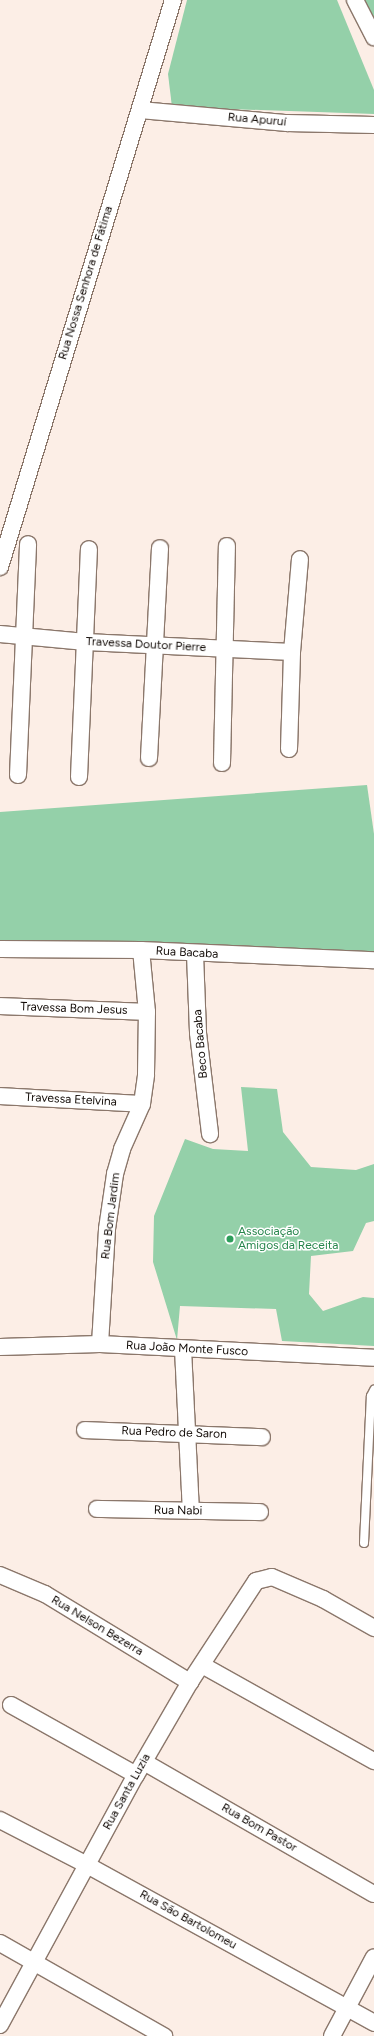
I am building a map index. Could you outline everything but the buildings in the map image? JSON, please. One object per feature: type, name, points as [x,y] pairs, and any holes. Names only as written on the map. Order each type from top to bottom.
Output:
[{"type":"street","name":"Rua Nossa Senhora de Fátima","points":[[0,566],[173,0]]},
{"type":"street","points":[[355,0],[374,38]]},
{"type":"street","name":"Rua Apuruí","points":[[140,110],[287,123],[374,125]]},
{"type":"street","points":[[18,775],[28,544]]},
{"type":"street","points":[[222,762],[226,546]]},
{"type":"street","points":[[149,758],[160,548]]},
{"type":"street","points":[[79,777],[90,549]]},
{"type":"street","points":[[289,749],[292,652],[300,559]]},
{"type":"street","name":"Travessa Doutor Pierre","points":[[0,634],[86,642],[292,652]]},
{"type":"street","name":"Rua Bacaba","points":[[0,948],[141,950],[195,954],[374,960]]},
{"type":"street","name":"Rua Bom Jardim","points":[[100,1344],[107,1229],[115,1174],[122,1149],[142,1104],[146,1074],[148,1012],[141,950]]},
{"type":"street","name":"Beco Bacaba","points":[[195,954],[198,1033],[210,1134]]},
{"type":"street","name":"Travessa Bom Jesus","points":[[0,1006],[148,1012]]},
{"type":"street","name":"Travessa Etelvina","points":[[0,1096],[142,1104]]},
{"type":"street","name":"Rua João Monte Fusco","points":[[0,1347],[100,1344],[374,1358]]},
{"type":"street","points":[[183,1349],[191,1512]]},
{"type":"street","name":"Rua Pedro de Saron","points":[[85,1430],[262,1437]]},
{"type":"street","name":"Rua Nabi","points":[[97,1509],[191,1512],[260,1512]]},
{"type":"street","name":"Rua Nelson Bezerra","points":[[0,1575],[45,1594],[190,1682]]},
{"type":"street","name":"Rua Santa Luzia","points":[[0,2025],[36,1962],[136,1776],[190,1682],[248,1590],[256,1580],[272,1577],[323,1599],[374,1628]]},
{"type":"street","points":[[202,1665],[374,1761]]},
{"type":"street","points":[[11,1705],[136,1776]]},
{"type":"street","name":"Rua Bom Pastor","points":[[144,1762],[374,1894]]},
{"type":"street","name":"Rua São Bartolomeu","points":[[0,1820],[87,1865],[374,2023]]},
{"type":"street","points":[[0,1943],[36,1962],[164,2036]]},
{"type":"street","points":[[332,2036],[374,1957]]},
{"type":"lane","points":[[364,1543],[371,1396],[374,1390]]},
{"type":"green space","points":[[187,0],[337,0],[374,90],[374,114],[172,107],[168,74]]},
{"type":"green space","points":[[364,0],[374,0],[374,22]]},
{"type":"green space","points":[[367,785],[374,834],[374,952],[0,940],[0,812]]},
{"type":"green space","points":[[241,1087],[277,1089],[283,1132],[311,1167],[356,1170],[374,1164],[374,1221],[366,1223],[353,1251],[311,1256],[309,1294],[323,1311],[363,1297],[374,1298],[374,1346],[282,1341],[276,1309],[180,1306],[177,1340],[153,1262],[154,1216],[185,1139],[213,1149],[248,1151]]},
{"type":"place","name":"Associação Amigos da Receita","points":[[230,1239]]}]
